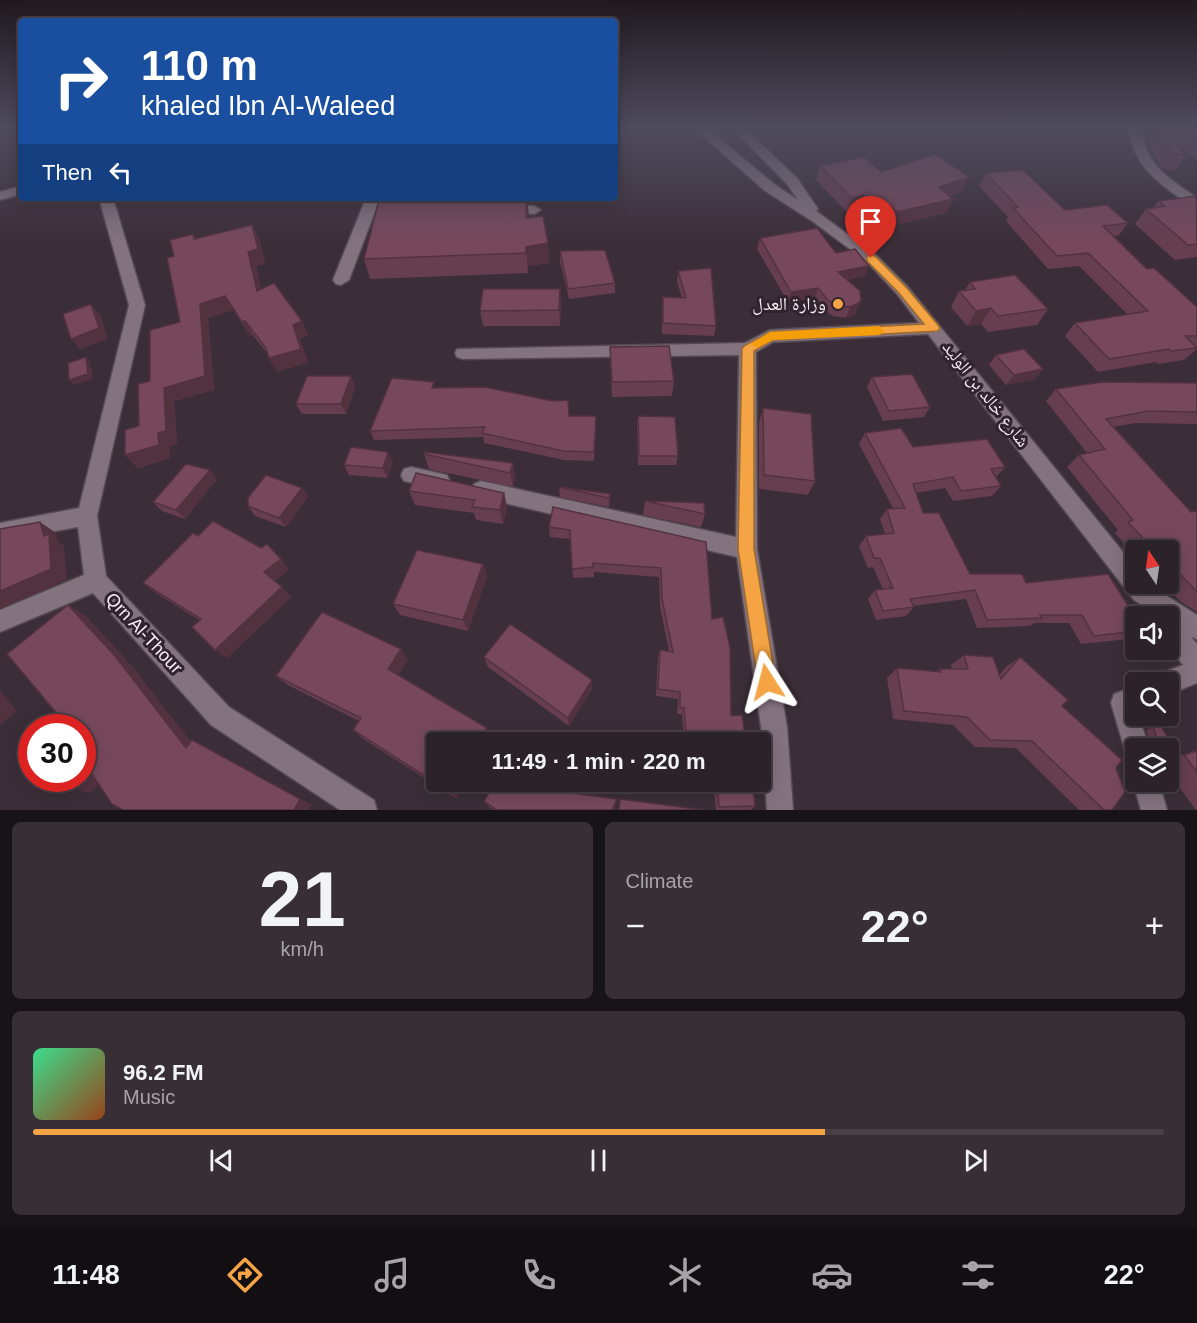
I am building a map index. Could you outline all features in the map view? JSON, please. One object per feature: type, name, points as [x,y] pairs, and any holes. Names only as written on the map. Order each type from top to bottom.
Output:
[{"type":"street","name":"شارع خالد بن الوليد","points":[[746,168],[769,187],[817,218],[871,258],[902,290],[1125,571]]},
{"type":"street","points":[[779,168],[792,181],[817,218]]},
{"type":"street","points":[[1153,168],[1197,204]]},
{"type":"street","points":[[0,196],[18,191]]},
{"type":"street","name":"Qrn Al-Thour","points":[[107,201],[137,305],[87,516],[96,581],[220,716],[364,810]]},
{"type":"street","points":[[341,280],[372,201]]},
{"type":"street","points":[[490,209],[534,210]]},
{"type":"street","points":[[463,353],[748,349],[770,336],[934,328]]},
{"type":"street","points":[[748,349],[746,549],[774,727],[780,810]]},
{"type":"street","points":[[411,475],[746,549]]},
{"type":"street","points":[[0,532],[87,516]]},
{"type":"street","points":[[0,621],[96,581]]},
{"type":"street","points":[[1143,594],[1153,606]]},
{"type":"street","name":"شارع خالد بن الوليد","points":[[1144,594],[1197,628]]},
{"type":"street","points":[[1179,640],[1197,663]]},
{"type":"street","points":[[1179,678],[1197,671]]},
{"type":"street","points":[[1149,792],[1154,810]]},
{"type":"building","points":[[822,168],[876,168],[881,172],[894,168],[955,168],[969,177],[939,187],[953,199],[897,212],[882,199],[869,201],[863,195],[852,198]]},
{"type":"building","points":[[1023,170],[1065,210],[1107,205],[1128,223],[1103,226],[1147,269],[1154,268],[1197,307],[1197,336],[1185,336],[1197,348],[1171,351],[1169,349],[1109,359],[1075,323],[1148,311],[1088,253],[1057,256],[1013,208],[1018,207],[986,173]]},
{"type":"building","points":[[1196,196],[1197,244],[1188,245],[1146,209],[1165,206],[1159,201]]},
{"type":"building","points":[[379,201],[527,201],[526,218],[543,216],[548,243],[526,247],[526,253],[364,259]]},
{"type":"building","points":[[252,225],[258,249],[248,252],[257,291],[274,283],[302,321],[293,325],[301,349],[269,358],[266,348],[245,321],[242,322],[225,296],[200,304],[205,376],[164,388],[166,431],[158,433],[159,445],[125,455],[125,430],[139,426],[138,384],[150,381],[150,330],[180,322],[167,258],[174,256],[170,240],[193,234],[194,239]]},
{"type":"building","points":[[817,228],[836,253],[855,249],[869,266],[838,272],[860,291],[859,303],[850,307],[837,306],[818,288],[791,292],[760,238]]},
{"type":"building","points":[[605,250],[615,283],[568,289],[560,251]]},
{"type":"building","points":[[711,268],[716,326],[663,323],[663,297],[686,298],[678,271]]},
{"type":"building","points":[[1015,275],[1048,309],[998,316],[991,308],[976,311],[959,291],[975,289],[970,282]]},
{"type":"building","points":[[483,289],[560,289],[559,310],[480,311]]},
{"type":"building","points":[[91,304],[99,328],[71,339],[63,314]]},
{"type":"building","points":[[669,346],[674,381],[612,382],[610,347]]},
{"type":"building","points":[[1024,349],[1043,369],[1014,375],[996,355]]},
{"type":"building","points":[[86,357],[88,374],[69,380],[68,363]]},
{"type":"building","points":[[912,374],[930,407],[889,411],[872,377]]},
{"type":"building","points":[[307,376],[351,376],[341,404],[296,404]]},
{"type":"building","points":[[392,378],[434,382],[432,388],[485,387],[553,401],[568,400],[569,416],[596,416],[594,452],[563,451],[482,433],[485,427],[370,431]]},
{"type":"building","points":[[1102,382],[1197,383],[1197,412],[1148,411],[1106,419],[1191,512],[1197,511],[1197,592],[1179,573],[1179,540],[1145,540],[1128,522],[1133,520],[1079,455],[1105,449],[1056,389]]},
{"type":"building","points":[[763,408],[811,414],[815,481],[764,475]]},
{"type":"building","points":[[638,416],[675,417],[678,456],[639,456]]},
{"type":"building","points":[[901,428],[913,447],[987,439],[1005,467],[991,469],[1001,486],[961,491],[953,477],[913,484],[923,513],[939,513],[970,574],[1022,574],[1026,583],[1108,574],[1128,606],[1125,606],[1125,632],[1094,636],[1082,615],[1040,615],[1042,618],[987,620],[975,590],[910,599],[914,607],[883,611],[875,590],[893,588],[880,558],[874,558],[866,536],[894,533],[887,509],[905,508],[865,433]]},
{"type":"building","points":[[351,447],[388,452],[383,468],[344,465]]},
{"type":"building","points":[[425,452],[513,463],[510,473],[424,454]]},
{"type":"building","points":[[186,464],[210,470],[176,510],[153,502]]},
{"type":"building","points":[[416,473],[504,493],[500,510],[472,507],[475,500],[409,491]]},
{"type":"building","points":[[266,475],[302,488],[279,518],[248,506],[248,498]]},
{"type":"building","points":[[559,487],[610,494],[609,498]]},
{"type":"building","points":[[645,501],[704,503],[705,514]]},
{"type":"building","points":[[553,507],[706,542],[712,619],[723,617],[730,647],[731,716],[742,715],[745,732],[686,732],[684,708],[680,707],[680,692],[658,689],[660,650],[673,652],[662,599],[661,568],[593,563],[593,567],[572,569],[570,530],[549,527]]},
{"type":"building","points":[[213,521],[261,548],[267,544],[281,559],[264,572],[282,587],[215,650],[192,627],[201,619],[143,583],[193,533],[198,536]]},
{"type":"building","points":[[40,522],[44,536],[49,534],[51,569],[0,591],[0,529]]},
{"type":"building","points":[[417,550],[483,564],[463,620],[393,604]]},
{"type":"building","points":[[68,605],[115,656],[186,748],[192,740],[300,799],[294,810],[123,810],[112,804],[96,780],[96,714],[57,714],[7,654]]},
{"type":"building","points":[[322,612],[401,649],[388,669],[487,728],[484,732],[426,732],[426,777],[353,730],[361,718],[276,676]]},
{"type":"building","points":[[510,624],[592,680],[568,718],[484,657]]},
{"type":"building","points":[[964,655],[993,657],[1001,679],[1020,657],[1068,700],[1062,706],[1122,760],[1116,768],[1125,792],[1112,810],[1104,810],[1032,741],[990,740],[967,717],[904,711],[897,668],[941,672],[940,669],[968,669]]},
{"type":"building","points":[[1161,726],[1168,738],[1157,738],[1153,727]]},
{"type":"building","points":[[1197,751],[1197,772],[1184,755]]},
{"type":"building","points":[[490,792],[572,792],[617,799],[612,810],[497,810],[484,801]]},
{"type":"building","points":[[718,792],[753,792],[755,806],[719,807]]},
{"type":"building","points":[[620,799],[704,810],[619,810]]},
{"type":"slow traffic","points":[[757,344],[770,336],[879,331]]},
{"type":"place","name":"وزارة العدل","points":[[838,304]]},
{"type":"route","points":[[767,682],[746,549],[748,349],[770,336],[934,328],[871,258]]}]
